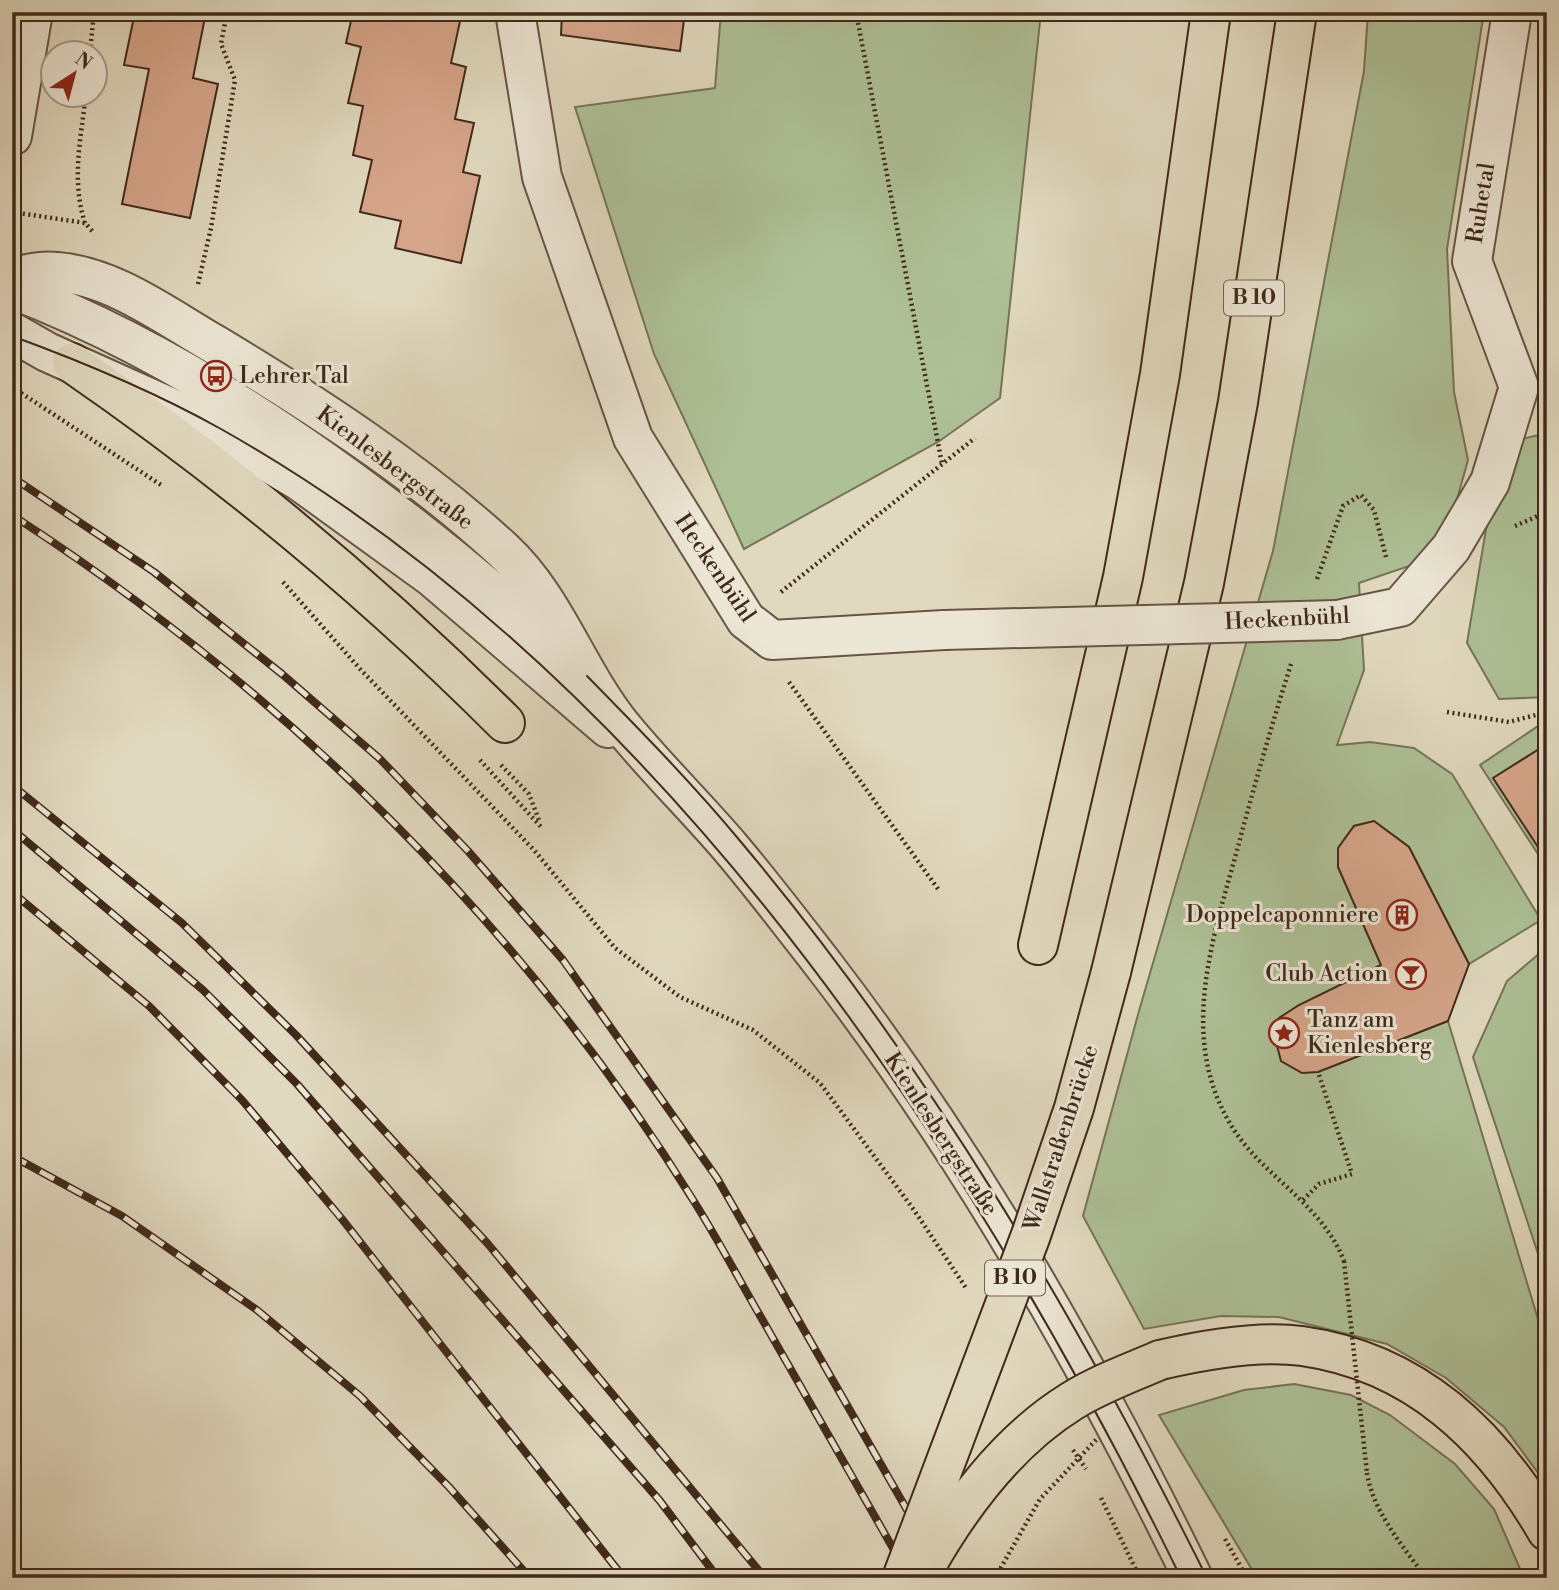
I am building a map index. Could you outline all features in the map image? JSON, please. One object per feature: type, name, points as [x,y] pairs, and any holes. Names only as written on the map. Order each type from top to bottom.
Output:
[{"type":"highway","points":[[1038,945],[1124,577],[1160,374],[1210,12]]},
{"type":"highway","name":"Wallstraßenbrücke","points":[[902,1578],[1031,1235],[1074,1108],[1111,972],[1204,583],[1240,388],[1297,12]]},
{"type":"highway","points":[[72,363],[161,424],[328,559],[440,658],[505,723]]},
{"type":"highway","points":[[919,1578],[955,1515],[1005,1455],[1070,1402],[1104,1383],[1160,1360],[1232,1347],[1301,1346],[1364,1362],[1415,1385],[1481,1437],[1522,1487],[1547,1531]]},
{"type":"street","points":[[12,136],[33,12]]},
{"type":"street","name":"Heckenbühl","points":[[515,12],[542,177],[634,438],[759,630],[944,630],[1337,620],[1400,607]]},
{"type":"street","name":"Ruhetal","points":[[1400,607],[1451,548],[1490,482],[1533,383],[1472,261],[1512,12]]},
{"type":"street","name":"Kienlesbergstraße","points":[[12,277],[59,272],[122,292],[242,361],[356,436],[421,483],[519,566],[619,723],[732,850],[789,921],[926,1107],[1067,1336],[1125,1442],[1193,1578]]},
{"type":"street","points":[[12,289],[74,314],[141,349],[271,427],[337,471],[456,561],[587,676]]},
{"type":"street","name":"Kienlesbergstraße","points":[[12,332],[218,431],[346,512],[432,577],[568,696],[654,763]]},
{"type":"path","points":[[91,38],[94,12]]},
{"type":"path","points":[[195,295],[211,228],[235,80],[221,44],[227,12]]},
{"type":"path","points":[[856,12],[942,464]]},
{"type":"path","points":[[84,108],[77,176],[78,202],[85,223]]},
{"type":"path","points":[[12,387],[163,486]]},
{"type":"path","points":[[938,889],[773,660],[759,630],[942,464],[975,438]]},
{"type":"path","points":[[1316,583],[1343,506],[1361,495],[1374,510],[1400,607]]},
{"type":"path","points":[[281,579],[361,670],[534,850],[615,948],[680,997],[753,1030],[820,1083],[914,1210],[967,1290]]},
{"type":"path","points":[[1291,663],[1266,742],[1206,963],[1204,1044],[1212,1082],[1227,1119],[1252,1158],[1303,1200],[1336,1240],[1344,1261],[1369,1490],[1388,1524],[1426,1578]]},
{"type":"path","points":[[1447,712],[1509,722],[1547,712]]},
{"type":"path","points":[[472,751],[542,828],[529,794],[497,760]]},
{"type":"path","points":[[1303,1200],[1319,1184],[1352,1174],[1318,1072]]},
{"type":"path","points":[[995,1578],[1040,1499],[1065,1470],[1108,1432]]},
{"type":"path","points":[[1073,1449],[1088,1472]]},
{"type":"path","points":[[1099,1495],[1140,1578]]},
{"type":"path","points":[[1225,1537],[1247,1578]]},
{"type":"green space","points":[[721,12],[1041,12],[1000,398],[938,442],[744,549],[654,354],[575,107],[715,88]]},
{"type":"green space","points":[[1368,12],[1484,12],[1447,249],[1454,392],[1468,460],[1449,528],[1421,562],[1359,583],[1364,670],[1337,745],[1370,742],[1414,748],[1452,774],[1541,920],[1469,964],[1409,847],[1374,821],[1354,826],[1338,848],[1338,867],[1381,965],[1299,1005],[1279,1018],[1318,1072],[1448,1021],[1547,1349],[1547,1485],[1504,1427],[1446,1378],[1387,1344],[1279,1317],[1221,1316],[1144,1329],[1083,1216],[1139,1011],[1273,551],[1364,71]]},
{"type":"green space","points":[[1547,433],[1547,697],[1499,699],[1467,643],[1488,517],[1509,442]]},
{"type":"green space","points":[[1547,720],[1547,868],[1480,765]]},
{"type":"green space","points":[[1547,947],[1547,1281],[1473,1057],[1507,981]]},
{"type":"green space","points":[[1294,1384],[1351,1395],[1390,1415],[1455,1464],[1494,1509],[1524,1578],[1257,1578],[1159,1415],[1244,1390]]},
{"type":"building","points":[[135,12],[206,12],[193,78],[218,84],[190,218],[122,204],[149,69],[124,65]]},
{"type":"building","points":[[353,12],[462,12],[451,63],[466,67],[455,119],[474,123],[463,172],[480,176],[461,263],[395,248],[401,221],[360,212],[372,160],[353,155],[363,106],[348,103],[361,47],[346,43]]},
{"type":"building","points":[[562,12],[685,12],[680,51],[561,35]]},
{"type":"building","points":[[1547,744],[1547,861],[1493,778]]},
{"type":"building","name":"Doppelcaponniere","points":[[1374,821],[1409,847],[1469,964],[1448,1021],[1318,1072],[1302,1073],[1281,1061],[1275,1038],[1279,1018],[1299,1005],[1381,965],[1338,867],[1338,848],[1354,826]]},
{"type":"tram line","points":[[12,336],[118,378],[196,415],[379,531],[525,650],[660,784],[784,930],[898,1086],[1001,1247],[1096,1412],[1181,1578]]},
{"type":"tram line","points":[[587,676],[685,778],[741,842],[810,927],[937,1104],[1052,1289],[1106,1384],[1207,1578]]},
{"type":"railway","points":[[12,477],[154,572],[282,674],[380,759],[468,851],[563,960],[717,1178],[946,1578]]},
{"type":"railway","points":[[12,515],[113,584],[210,658],[303,737],[392,821],[475,910],[554,1003],[627,1101],[695,1203],[910,1578]]},
{"type":"railway","points":[[12,785],[182,923],[296,1035],[488,1244],[765,1578]]},
{"type":"railway","points":[[12,829],[203,990],[297,1084],[660,1501],[718,1578]]},
{"type":"railway","points":[[12,892],[149,1006],[242,1100],[342,1219],[624,1578]]},
{"type":"railway","points":[[12,1156],[122,1216],[257,1310],[360,1396],[449,1487],[530,1578]]},
{"type":"place","name":"Lehrer Tal","points":[[216,376]]},
{"type":"place","name":"Doppelcaponniere","points":[[1402,915]]},
{"type":"place","name":"Club Action","points":[[1411,974]]},
{"type":"place","name":"Tanz am Kienlesberg","points":[[1284,1033]]}]
